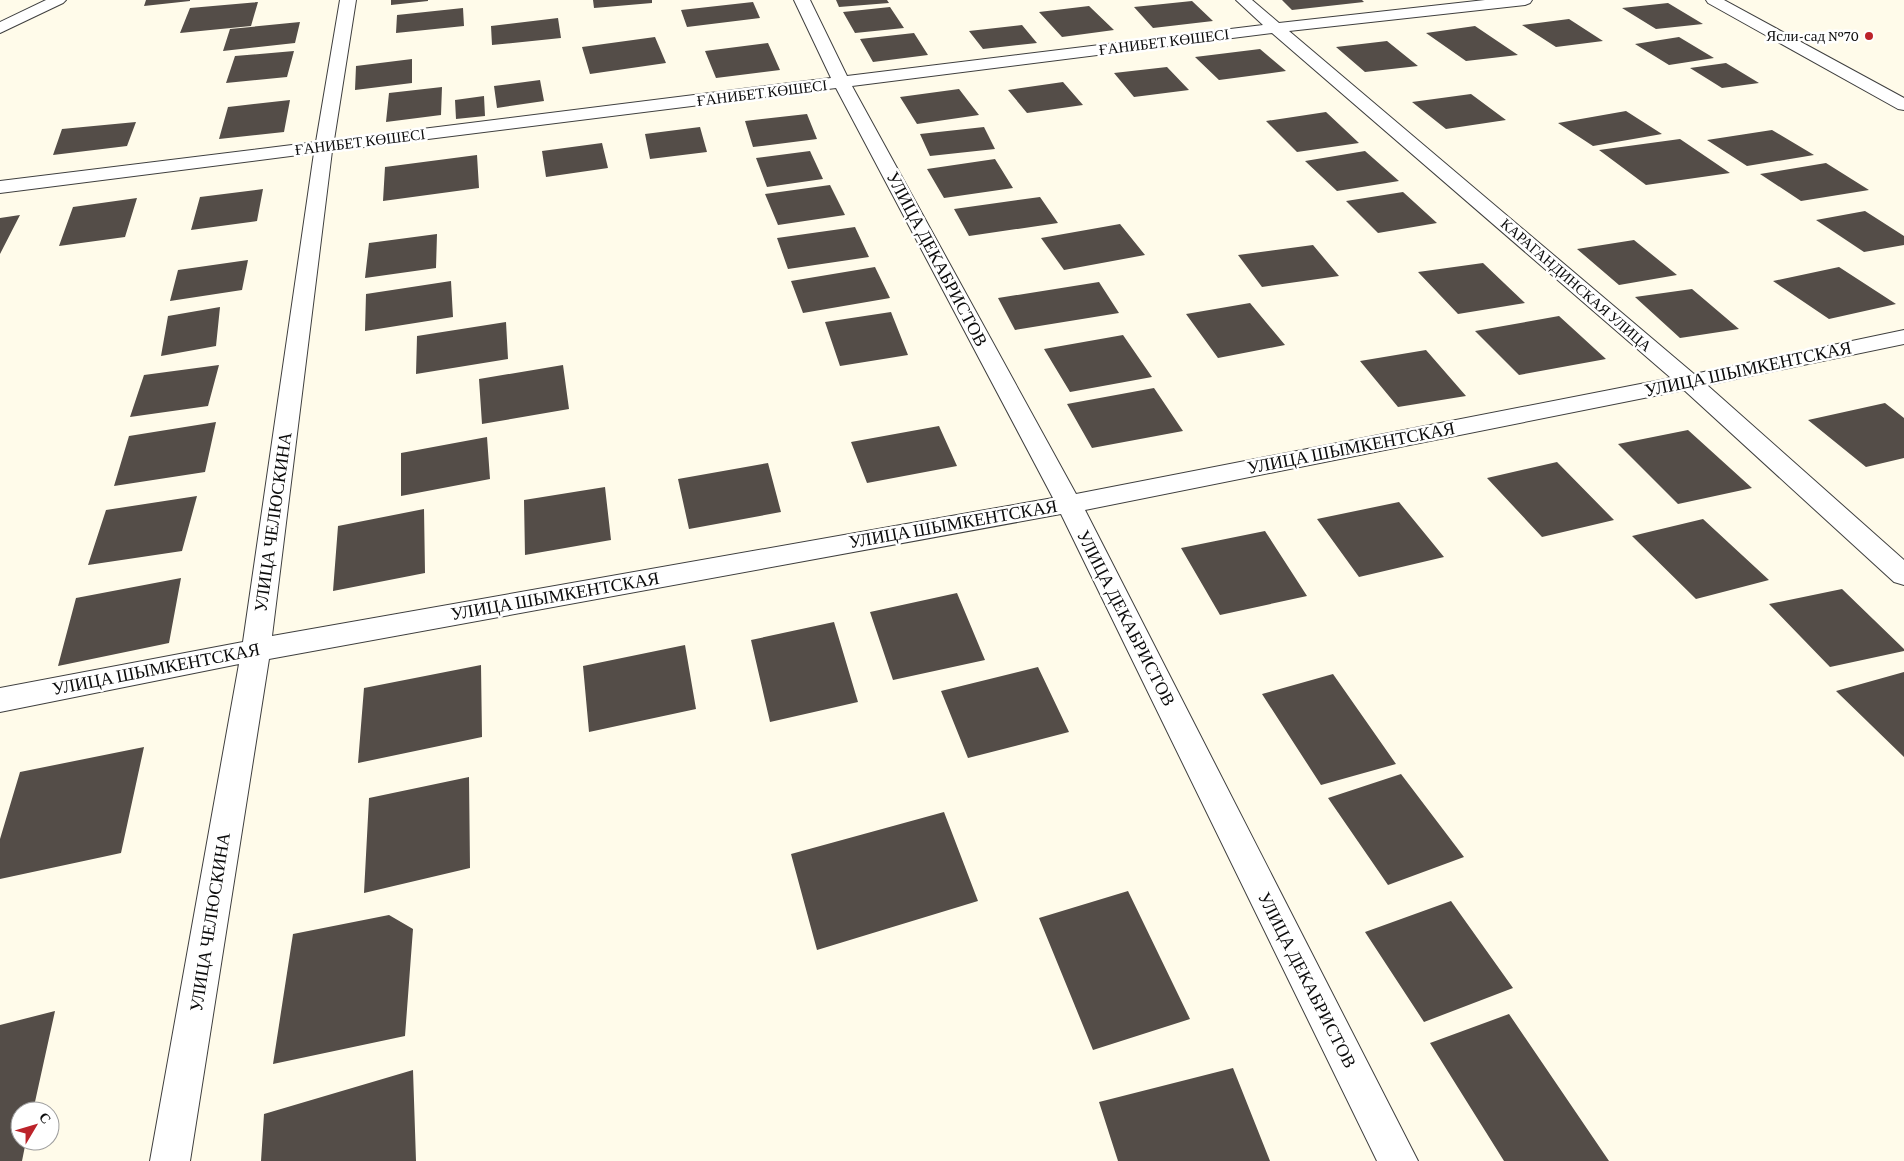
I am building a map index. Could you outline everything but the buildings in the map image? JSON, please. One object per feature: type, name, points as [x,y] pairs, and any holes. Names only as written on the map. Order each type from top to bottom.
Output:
[{"type":"street","points":[[0,28],[58,0]]},
{"type":"street","name":"УЛИЦА ЧЕЛЮСКИНА","points":[[170,1161],[256,650],[324,146],[348,0]]},
{"type":"street","name":"УЛИЦА ДЕКАБРИСТОВ","points":[[802,0],[842,83],[1069,504],[1398,1161]]},
{"type":"street","name":"КАРАГАНДИНСКАЯ УЛИЦА","points":[[1244,0],[1689,382],[1904,575]]},
{"type":"street","name":"ҒАНИБЕТ КӨШЕСІ","points":[[0,188],[1275,28],[1525,0]]},
{"type":"street","points":[[1713,0],[1904,105]]},
{"type":"street","name":"УЛИЦА ШЫМКЕНТСКАЯ","points":[[0,700],[256,650],[1069,504],[1689,382],[1904,337]]},
{"type":"place","name":"Ясли-сад №70","points":[[1869,36]]}]
